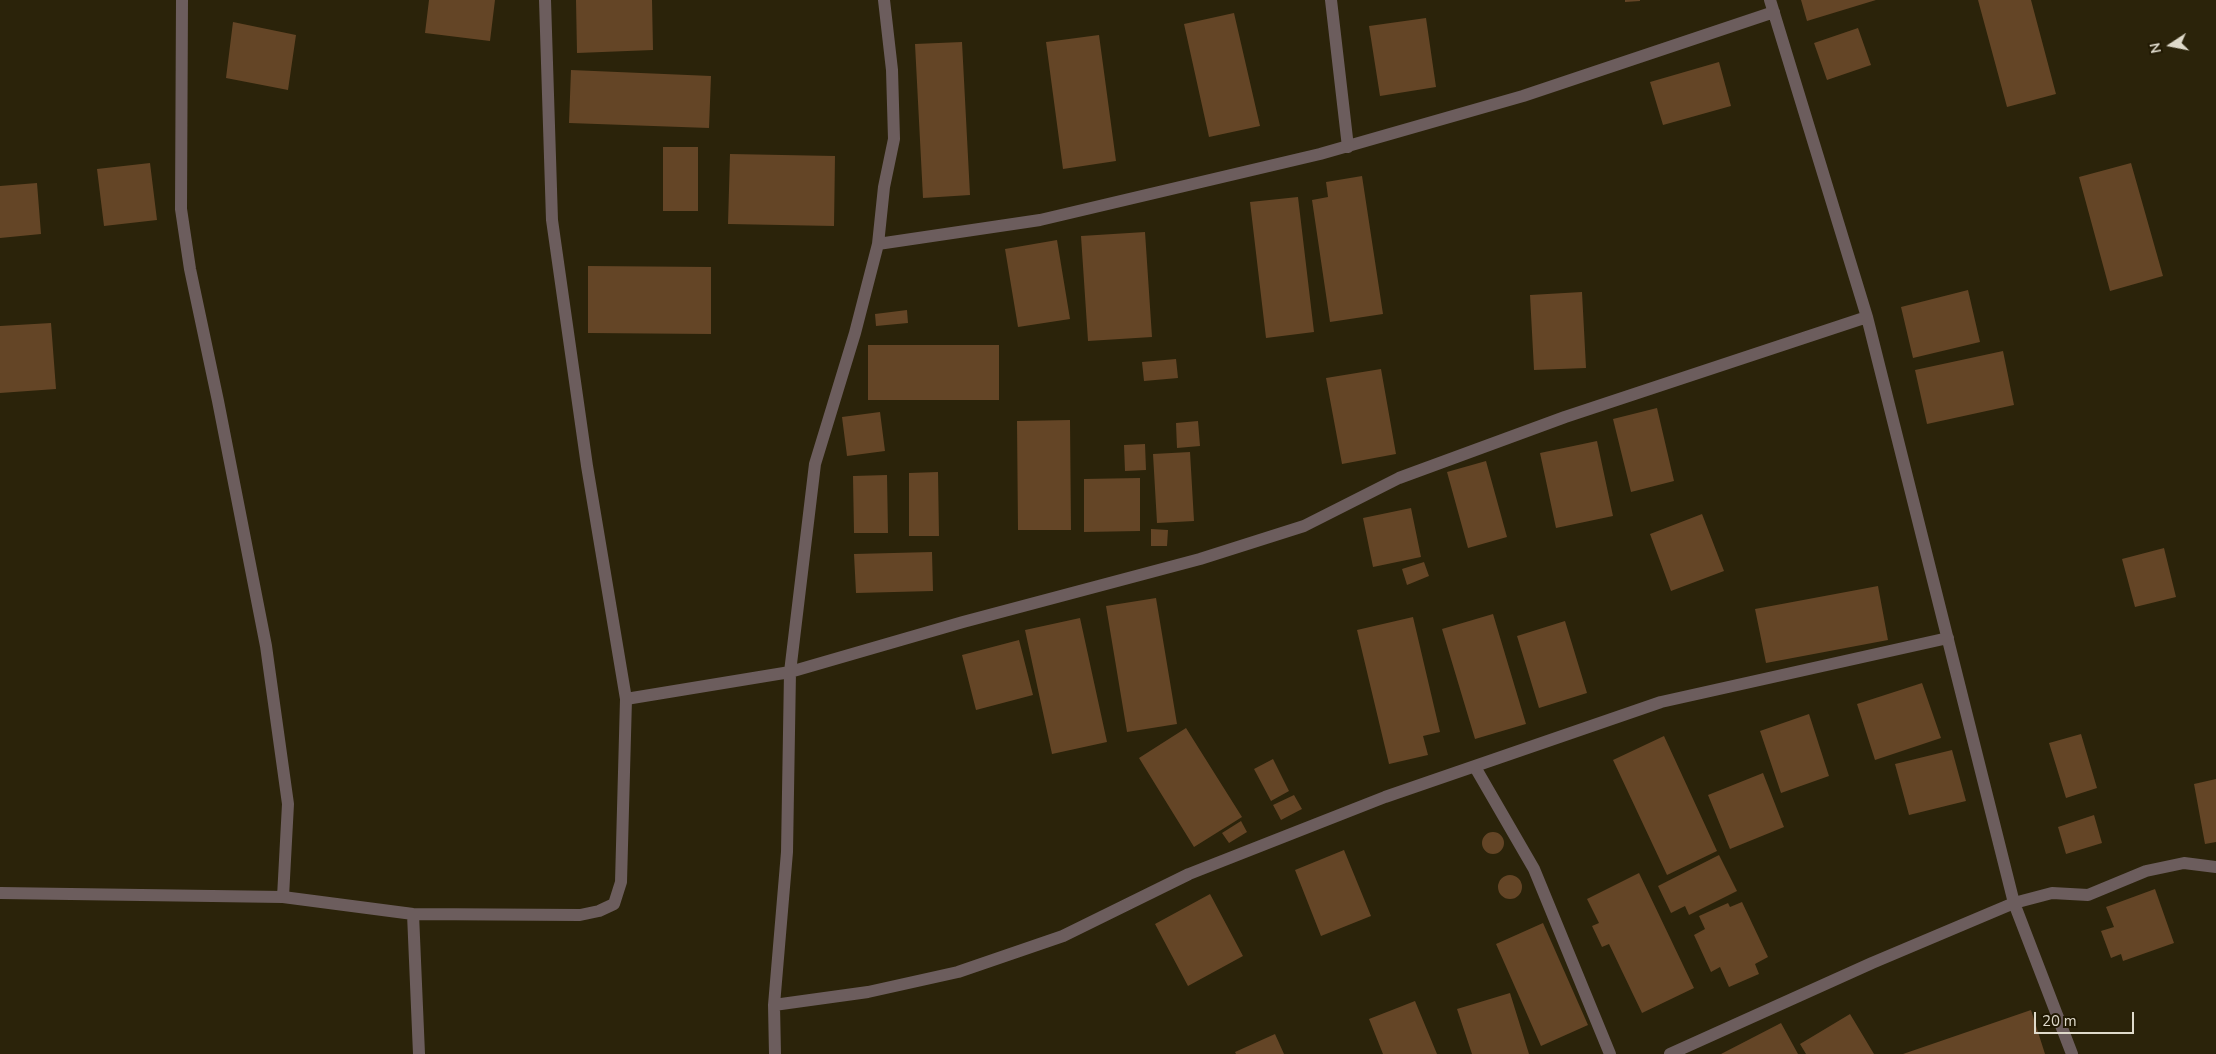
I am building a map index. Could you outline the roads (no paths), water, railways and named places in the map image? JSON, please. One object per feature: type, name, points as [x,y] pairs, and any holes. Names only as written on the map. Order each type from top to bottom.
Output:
[{"type":"street","points":[[182,0],[181,209],[190,268],[266,646],[288,804],[283,897]]},
{"type":"street","points":[[0,893],[283,897],[413,914],[580,915],[599,911],[614,904],[621,882],[626,699],[587,466],[552,220],[545,0]]},
{"type":"street","points":[[775,1054],[774,1005],[788,852],[790,672],[815,464],[855,333],[878,244],[884,187],[894,139],[892,70],[884,0]]},
{"type":"street","points":[[1331,0],[1348,147]]},
{"type":"street","points":[[878,244],[1040,220],[1348,147],[1523,96],[1772,6],[1867,318],[2014,903],[2072,1054]]},
{"type":"street","points":[[626,699],[790,672],[963,622],[1200,559],[1304,526],[1399,478],[1565,417],[1867,318]]},
{"type":"street","points":[[774,1005],[868,992],[958,972],[1063,936],[1189,874],[1385,797],[1661,702],[1948,638]]},
{"type":"street","points":[[1476,767],[1534,869],[1610,1054]]},
{"type":"street","points":[[1670,1054],[1872,963],[2014,903],[2052,893],[2088,896],[2146,871],[2184,863],[2216,867]]},
{"type":"street","points":[[413,914],[419,1054]]}]
